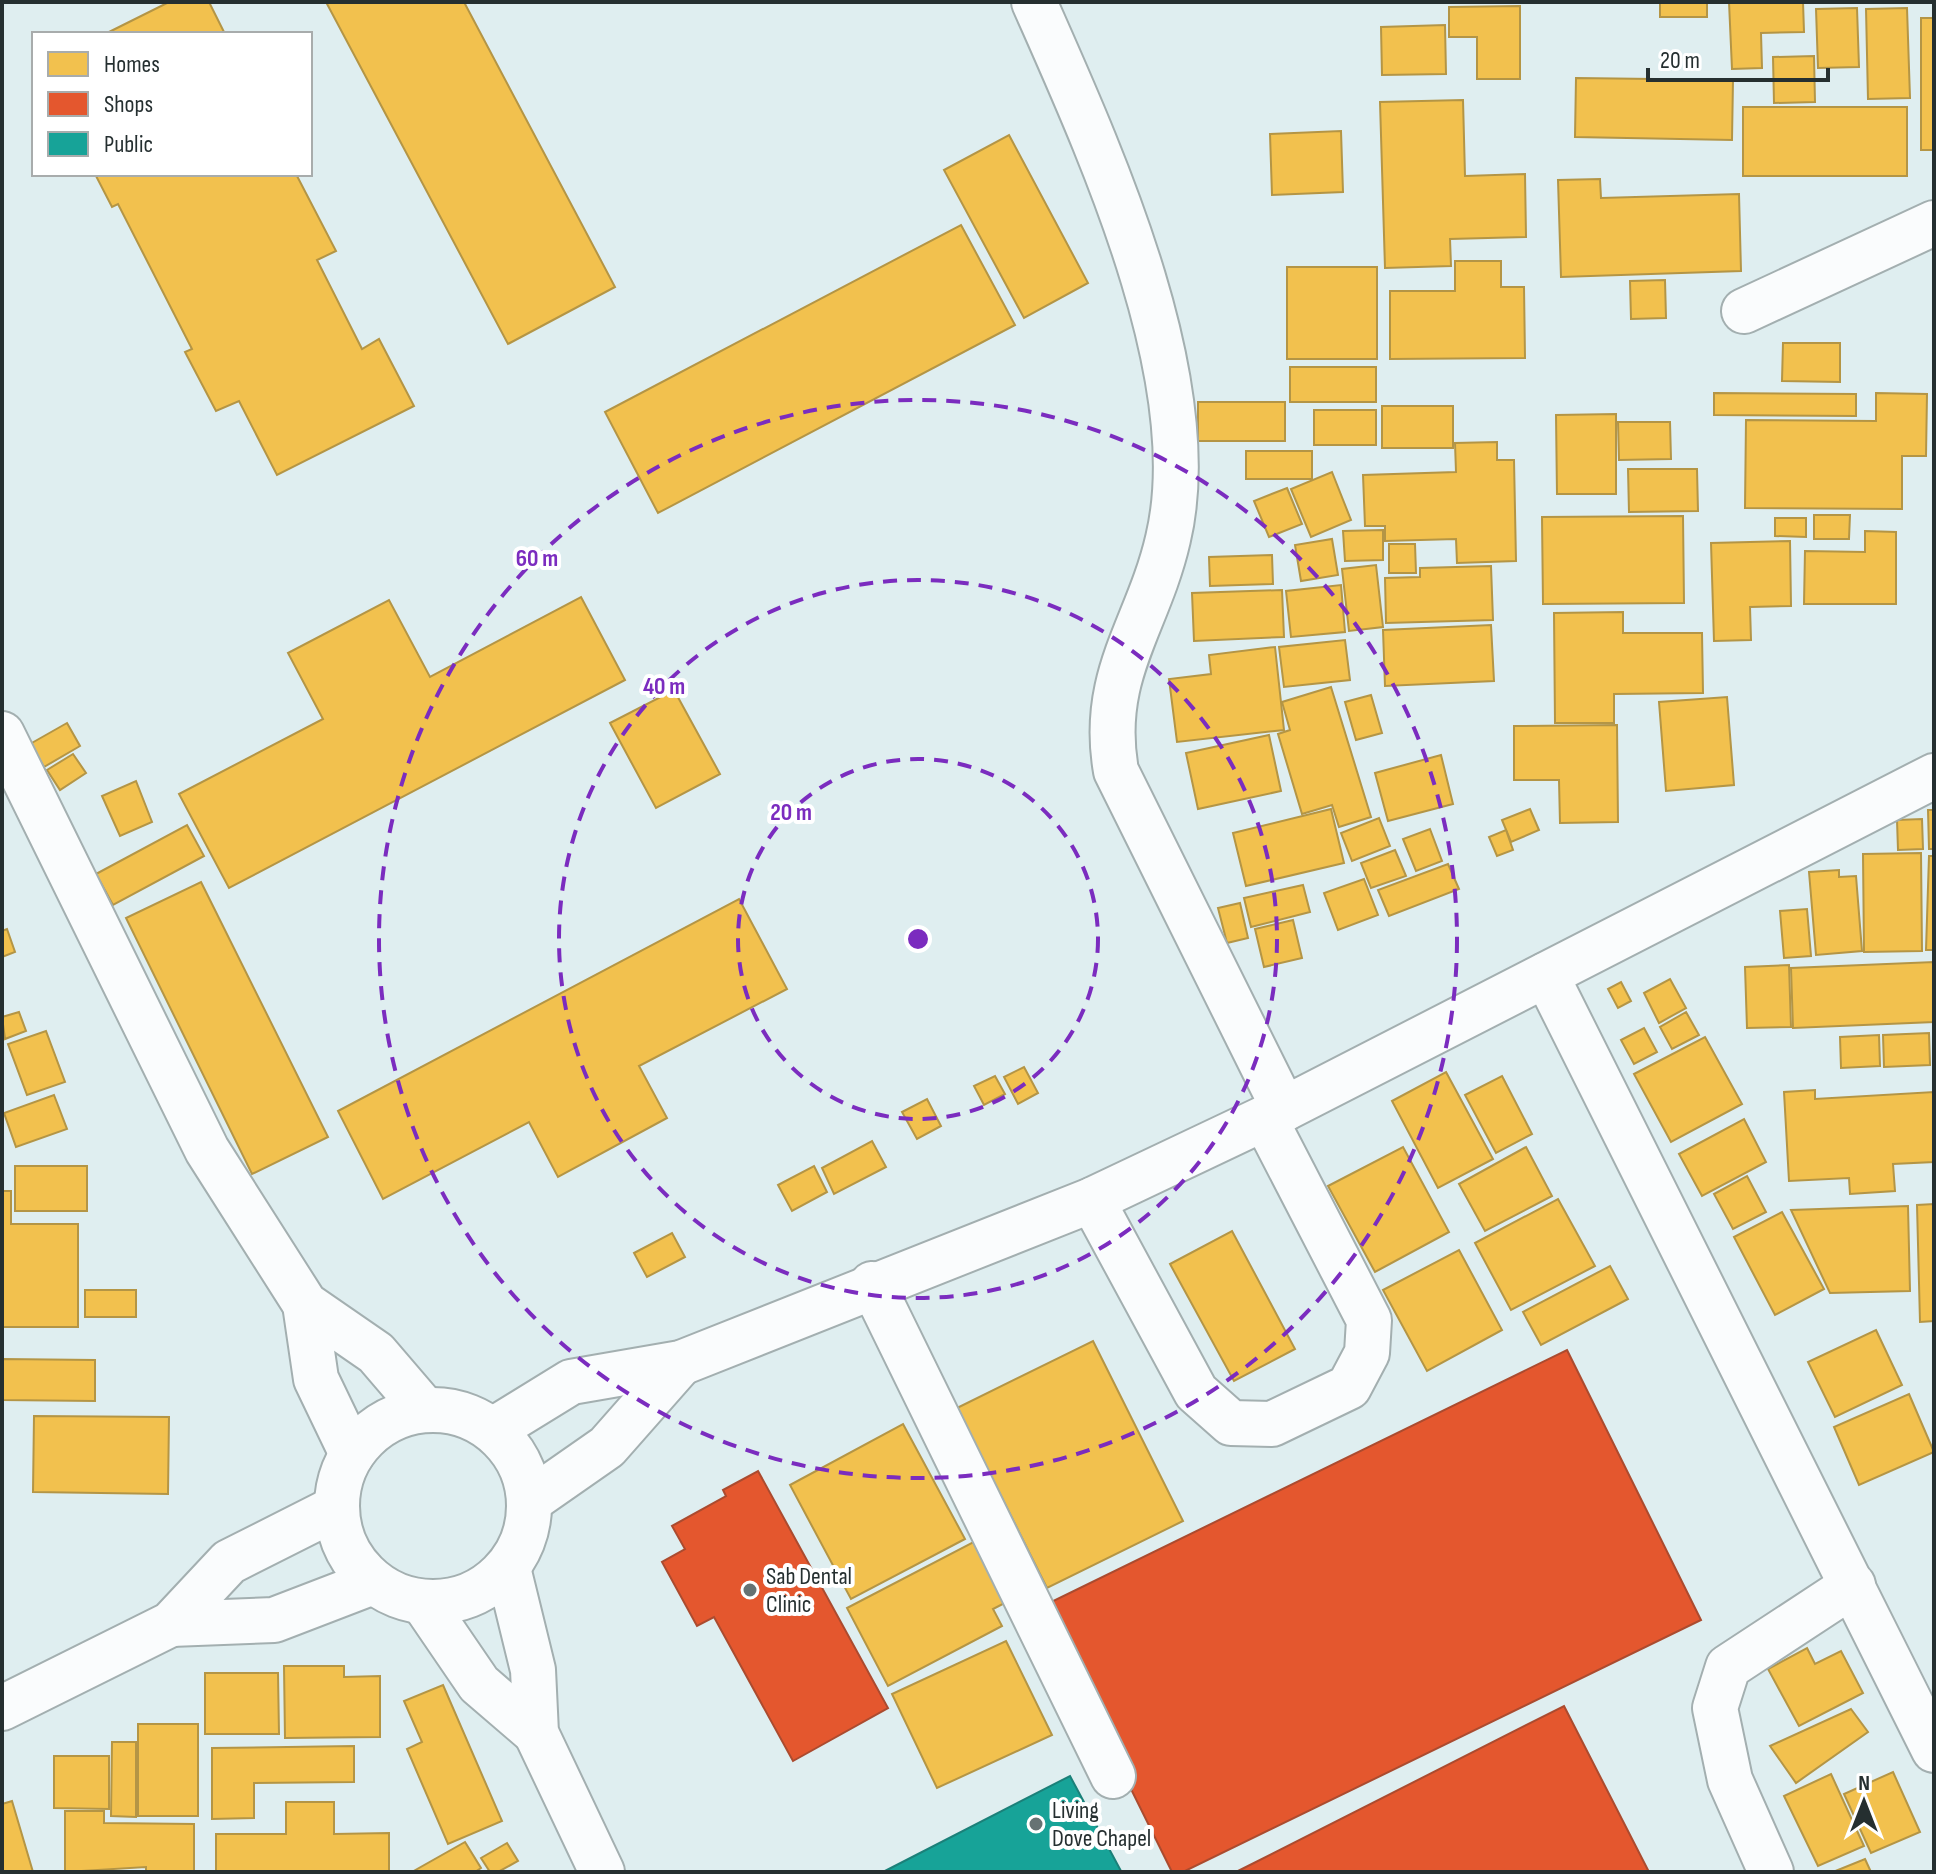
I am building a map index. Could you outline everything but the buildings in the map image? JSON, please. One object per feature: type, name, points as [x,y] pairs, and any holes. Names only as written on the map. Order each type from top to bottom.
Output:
[{"type":"street","points":[[1034,2],[1095,148],[1149,293],[1173,409],[1176,477],[1168,540],[1122,663],[1112,707],[1110,737],[1116,771],[1369,1320],[1367,1353],[1349,1387],[1272,1424],[1231,1423],[1196,1392],[1092,1200]]},
{"type":"street","points":[[1744,311],[1934,223]]},
{"type":"street","points":[[2,734],[207,1150],[305,1304],[376,1353],[424,1409]]},
{"type":"street","points":[[493,1430],[571,1382],[681,1363],[872,1284],[1092,1200],[1274,1114],[1934,776]]},
{"type":"street","points":[[1546,975],[1934,1750]]},
{"type":"street","points":[[872,1284],[1113,1776]]},
{"type":"street","points":[[305,1304],[316,1379],[352,1454]]},
{"type":"street","points":[[531,1500],[607,1447],[681,1363]]},
{"type":"street","points":[[424,1409],[461,1413],[493,1430],[519,1461],[531,1500],[526,1536],[508,1568],[469,1595],[423,1602],[397,1595],[373,1582],[347,1548],[336,1508],[340,1480],[352,1454],[370,1432],[395,1417],[424,1409]]},
{"type":"street","points":[[2,1708],[171,1624],[229,1562],[336,1508]]},
{"type":"street","points":[[508,1568],[533,1670],[536,1733],[602,1872]]},
{"type":"street","points":[[171,1624],[274,1620],[373,1582]]},
{"type":"street","points":[[1771,1872],[1730,1780],[1715,1708],[1728,1667],[1853,1585]]},
{"type":"street","points":[[423,1602],[479,1684],[536,1733]]},
{"type":"place","name":"Sab Dental Clinic","points":[[750,1590]]},
{"type":"place","name":"Living Dove Chapel","points":[[1036,1824]]}]
